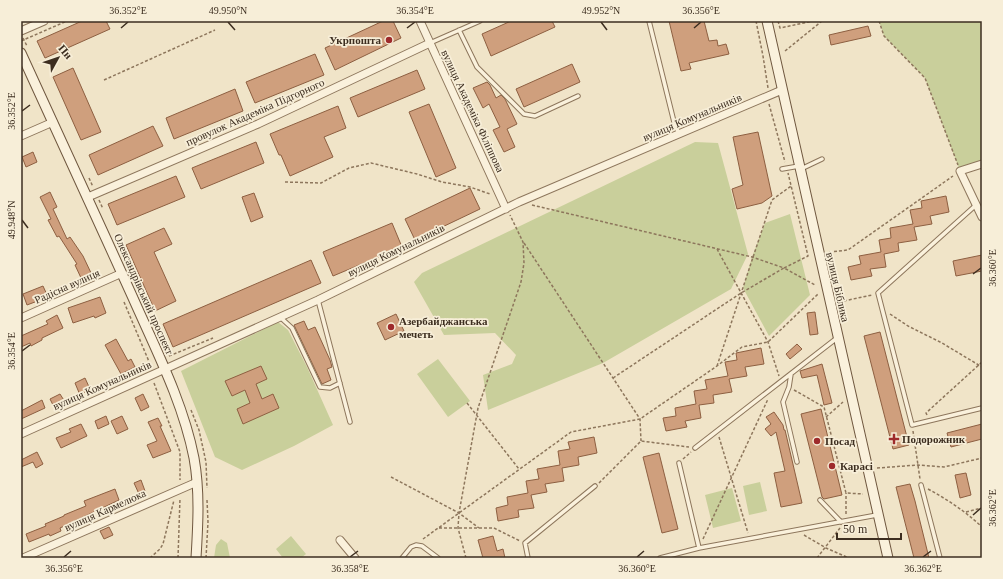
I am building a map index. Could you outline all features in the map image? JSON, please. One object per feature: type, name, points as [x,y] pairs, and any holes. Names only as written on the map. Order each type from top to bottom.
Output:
[{"type":"street","points":[[21,31],[44,21]]},
{"type":"street","name":"вулиця Академіка Філіппова","points":[[420,21],[506,209]]},
{"type":"street","name":"вулиця Біблика","points":[[767,21],[888,558]]},
{"type":"street","name":"провулок Академіка Підгорного","points":[[88,196],[258,124],[430,43]]},
{"type":"street","name":"Олександрівський проспект","points":[[21,53],[88,196],[122,273],[164,369],[188,433],[197,482],[196,558]]},
{"type":"street","name":"вулиця Комунальників","points":[[21,434],[318,300],[519,202],[782,90]]},
{"type":"street","points":[[21,136],[53,122]]},
{"type":"street","points":[[982,164],[960,171],[982,217]]},
{"type":"street","name":"Радісна вулиця","points":[[21,318],[122,273]]},
{"type":"street","name":"вулиця Кармелюка","points":[[23,558],[197,482]]},
{"type":"street","points":[[340,540],[355,558]]},
{"type":"lane","points":[[430,43],[480,21]]},
{"type":"lane","points":[[649,21],[674,122],[679,134]]},
{"type":"lane","points":[[459,30],[477,67],[524,114],[535,116],[578,96]]},
{"type":"lane","points":[[782,170],[799,167],[822,159]]},
{"type":"lane","points":[[976,205],[878,293],[912,425],[982,408]]},
{"type":"lane","points":[[318,300],[350,422]]},
{"type":"lane","points":[[280,317],[292,328],[320,387],[330,388],[340,383]]},
{"type":"lane","points":[[695,448],[838,338]]},
{"type":"lane","points":[[791,374],[789,387],[783,402],[797,462]]},
{"type":"lane","points":[[679,463],[699,548]]},
{"type":"lane","points":[[921,485],[940,558]]},
{"type":"lane","points":[[528,558],[525,543],[595,486]]},
{"type":"lane","points":[[820,500],[840,522]]},
{"type":"lane","points":[[660,558],[699,548],[878,515]]},
{"type":"lane","points":[[402,558],[411,547],[416,545],[422,546],[438,558]]},
{"type":"path","points":[[21,41],[67,21]]},
{"type":"path","points":[[756,21],[768,89]]},
{"type":"path","points":[[778,21],[780,28],[813,21]]},
{"type":"path","points":[[784,50],[822,21]]},
{"type":"path","points":[[829,252],[848,250],[960,171],[925,78],[884,36],[879,21]]},
{"type":"path","points":[[104,80],[215,30]]},
{"type":"path","points":[[285,182],[321,183],[349,168],[371,163],[417,174],[442,182],[470,187],[500,198]]},
{"type":"path","points":[[717,366],[772,200],[791,186]]},
{"type":"path","points":[[519,202],[752,257],[784,268],[815,285]]},
{"type":"path","points":[[506,209],[523,242],[640,419],[641,441],[595,486]]},
{"type":"path","points":[[466,558],[458,528],[459,513],[476,415],[521,282],[524,263],[523,242]]},
{"type":"path","points":[[717,249],[768,342],[780,382]]},
{"type":"path","points":[[613,378],[741,292],[808,256]]},
{"type":"path","points":[[839,302],[878,293]]},
{"type":"path","points":[[420,542],[571,432],[640,419],[742,347],[768,342],[818,294]]},
{"type":"path","points":[[882,309],[908,326],[942,343],[982,367]]},
{"type":"path","points":[[928,421],[926,412],[982,362]]},
{"type":"path","points":[[151,376],[180,452],[178,558]]},
{"type":"path","points":[[699,548],[774,387]]},
{"type":"path","points":[[789,387],[824,408],[846,493],[846,520],[817,558]]},
{"type":"path","points":[[826,417],[843,402]]},
{"type":"path","points":[[467,403],[519,470]]},
{"type":"path","points":[[912,425],[921,485],[953,503],[966,512],[982,527]]},
{"type":"path","points":[[717,430],[750,539]]},
{"type":"path","points":[[641,441],[695,448]]},
{"type":"path","points":[[679,463],[695,448]]},
{"type":"path","points":[[875,468],[918,465],[944,467],[982,458]]},
{"type":"path","points":[[391,478],[459,513],[479,528]]},
{"type":"path","points":[[150,558],[160,549],[163,544],[179,490]]},
{"type":"path","points":[[846,493],[863,494]]},
{"type":"path","points":[[966,512],[982,508]]},
{"type":"path","points":[[439,528],[494,528],[525,543]]},
{"type":"path","points":[[795,530],[826,548],[849,558]]},
{"type":"green space","points":[[879,21],[982,21],[982,162],[960,171],[925,78],[884,36]]},
{"type":"green space","points":[[695,142],[718,143],[748,254],[731,289],[603,363],[488,410],[483,375],[512,364],[516,355],[495,333],[444,335],[414,282],[422,273]]},
{"type":"green space","points":[[790,214],[810,295],[769,336],[743,288],[752,257],[765,223]]},
{"type":"green space","points":[[278,322],[288,330],[307,367],[333,425],[294,446],[242,470],[215,457],[181,371]]},
{"type":"green space","points":[[438,359],[470,401],[448,417],[417,374]]},
{"type":"green space","points":[[760,482],[767,511],[749,515],[743,486]]},
{"type":"green space","points":[[732,488],[741,521],[713,528],[705,495]]},
{"type":"green space","points":[[291,536],[306,554],[301,558],[283,558],[276,549]]},
{"type":"green space","points":[[221,539],[227,543],[230,558],[214,558],[216,545]]},
{"type":"building","points":[[82,21],[106,21],[110,29],[45,58],[37,41]]},
{"type":"building","points":[[383,21],[393,21],[401,38],[335,70],[325,48]]},
{"type":"building","points":[[511,21],[552,21],[555,27],[491,56],[482,34]]},
{"type":"building","points":[[669,21],[704,21],[709,41],[717,40],[718,46],[726,44],[729,54],[689,63],[691,69],[681,71]]},
{"type":"building","points":[[868,26],[871,36],[831,45],[829,35]]},
{"type":"building","points":[[315,54],[324,75],[255,103],[246,82]]},
{"type":"building","points":[[572,64],[580,82],[524,107],[516,89]]},
{"type":"building","points":[[73,68],[101,132],[81,140],[53,77]]},
{"type":"building","points":[[417,70],[425,89],[358,117],[350,98]]},
{"type":"building","points":[[487,82],[496,98],[501,95],[505,99],[517,124],[507,129],[515,147],[504,152],[493,130],[500,127],[489,104],[483,108],[473,88]]},
{"type":"building","points":[[235,89],[243,111],[174,139],[166,118]]},
{"type":"building","points":[[429,104],[456,168],[436,177],[409,112]]},
{"type":"building","points":[[338,106],[346,128],[324,137],[333,157],[290,176],[270,134]]},
{"type":"building","points":[[153,126],[163,146],[98,175],[89,155]]},
{"type":"building","points":[[758,132],[772,196],[762,203],[737,209],[732,189],[743,185],[733,137]]},
{"type":"building","points":[[256,142],[264,163],[201,189],[192,168]]},
{"type":"building","points":[[33,152],[37,162],[26,167],[22,157]]},
{"type":"building","points":[[176,176],[185,197],[117,225],[108,204]]},
{"type":"building","points":[[470,188],[480,209],[415,240],[405,219]]},
{"type":"building","points":[[50,192],[57,207],[53,209],[67,239],[70,237],[83,256],[92,275],[82,280],[75,265],[77,264],[59,236],[57,237],[48,220],[51,219],[40,197]]},
{"type":"building","points":[[254,193],[263,217],[251,222],[242,197]]},
{"type":"building","points":[[946,196],[949,212],[930,216],[932,224],[914,227],[917,240],[898,243],[899,251],[884,254],[886,267],[870,269],[872,276],[851,280],[848,267],[861,264],[859,256],[881,252],[879,240],[891,238],[890,228],[913,224],[910,210],[922,208],[921,201]]},
{"type":"building","points":[[392,223],[402,247],[333,276],[323,252]]},
{"type":"building","points":[[164,228],[172,244],[154,252],[176,301],[155,311],[126,245]]},
{"type":"building","points":[[982,255],[982,271],[956,276],[953,261]]},
{"type":"building","points":[[311,260],[321,283],[173,347],[163,324]]},
{"type":"building","points":[[43,286],[48,297],[27,305],[23,294]]},
{"type":"building","points":[[100,297],[106,313],[95,318],[94,316],[73,323],[68,308]]},
{"type":"building","points":[[815,312],[818,334],[810,335],[807,313]]},
{"type":"building","name":"Азербайджанська мечеть","points":[[396,314],[404,331],[385,340],[377,323]]},
{"type":"building","points":[[57,315],[63,328],[42,338],[42,340],[31,346],[30,343],[21,347],[21,336],[48,324],[46,321]]},
{"type":"building","points":[[304,321],[308,330],[315,327],[332,367],[327,369],[331,380],[322,384],[294,325]]},
{"type":"building","points":[[880,332],[909,445],[893,449],[864,336]]},
{"type":"building","points":[[116,339],[128,361],[131,359],[135,367],[121,374],[105,345]]},
{"type":"building","points":[[797,344],[802,349],[790,359],[786,354]]},
{"type":"building","points":[[761,348],[764,364],[745,367],[747,376],[729,379],[732,392],[713,395],[714,403],[699,405],[701,418],[685,421],[687,427],[666,431],[663,418],[676,416],[675,408],[696,404],[694,391],[707,389],[705,380],[728,376],[725,362],[737,360],[736,353]]},
{"type":"building","points":[[822,364],[832,403],[824,405],[817,375],[802,378],[800,371]]},
{"type":"building","points":[[261,366],[267,379],[256,384],[262,399],[273,394],[279,408],[243,424],[237,409],[250,403],[245,390],[232,396],[225,381]]},
{"type":"building","points":[[85,378],[90,389],[80,395],[75,383]]},
{"type":"building","points":[[60,394],[65,402],[54,407],[50,399]]},
{"type":"building","points":[[143,394],[149,407],[141,411],[135,398]]},
{"type":"building","points":[[42,400],[45,408],[21,419],[21,411]]},
{"type":"building","points":[[821,409],[842,495],[824,499],[822,497],[801,414]]},
{"type":"building","points":[[774,412],[785,430],[802,503],[781,507],[774,473],[785,471],[776,432],[771,436],[765,429],[771,424],[766,417]]},
{"type":"building","points":[[106,416],[109,424],[98,429],[95,421]]},
{"type":"building","points":[[122,416],[128,429],[117,434],[111,421]]},
{"type":"building","points":[[158,418],[171,451],[153,458],[147,445],[157,441],[148,422]]},
{"type":"building","points":[[81,424],[87,436],[61,448],[56,438],[71,432],[69,429]]},
{"type":"building","points":[[982,424],[982,439],[951,447],[947,433]]},
{"type":"building","points":[[594,437],[597,453],[578,457],[579,465],[562,468],[564,481],[545,484],[547,492],[531,495],[534,508],[518,510],[519,517],[498,521],[496,508],[508,505],[507,497],[528,493],[526,481],[539,479],[537,469],[560,465],[558,451],[570,449],[568,442]]},
{"type":"building","points":[[37,452],[43,464],[36,468],[33,462],[21,467],[21,460]]},
{"type":"building","points":[[659,453],[678,529],[662,533],[643,457]]},
{"type":"building","points":[[966,473],[971,495],[960,498],[955,475]]},
{"type":"building","points":[[141,480],[145,491],[139,494],[134,483]]},
{"type":"building","points":[[910,484],[929,558],[914,558],[896,487]]},
{"type":"building","points":[[115,489],[119,500],[60,528],[61,531],[29,542],[26,534],[46,526],[45,524],[86,506],[84,501]]},
{"type":"building","points":[[109,527],[113,535],[104,539],[100,531]]},
{"type":"building","points":[[493,536],[497,551],[503,549],[505,558],[483,558],[478,540]]},
{"type":"place","name":"Укрпошта","points":[[389,40]]},
{"type":"place","name":"Азербайджанська мечеть","points":[[391,327]]},
{"type":"place","name":"Подорожник","points":[[894,439]]},
{"type":"place","name":"Посад","points":[[817,441]]},
{"type":"place","name":"Карасі","points":[[832,466]]}]
